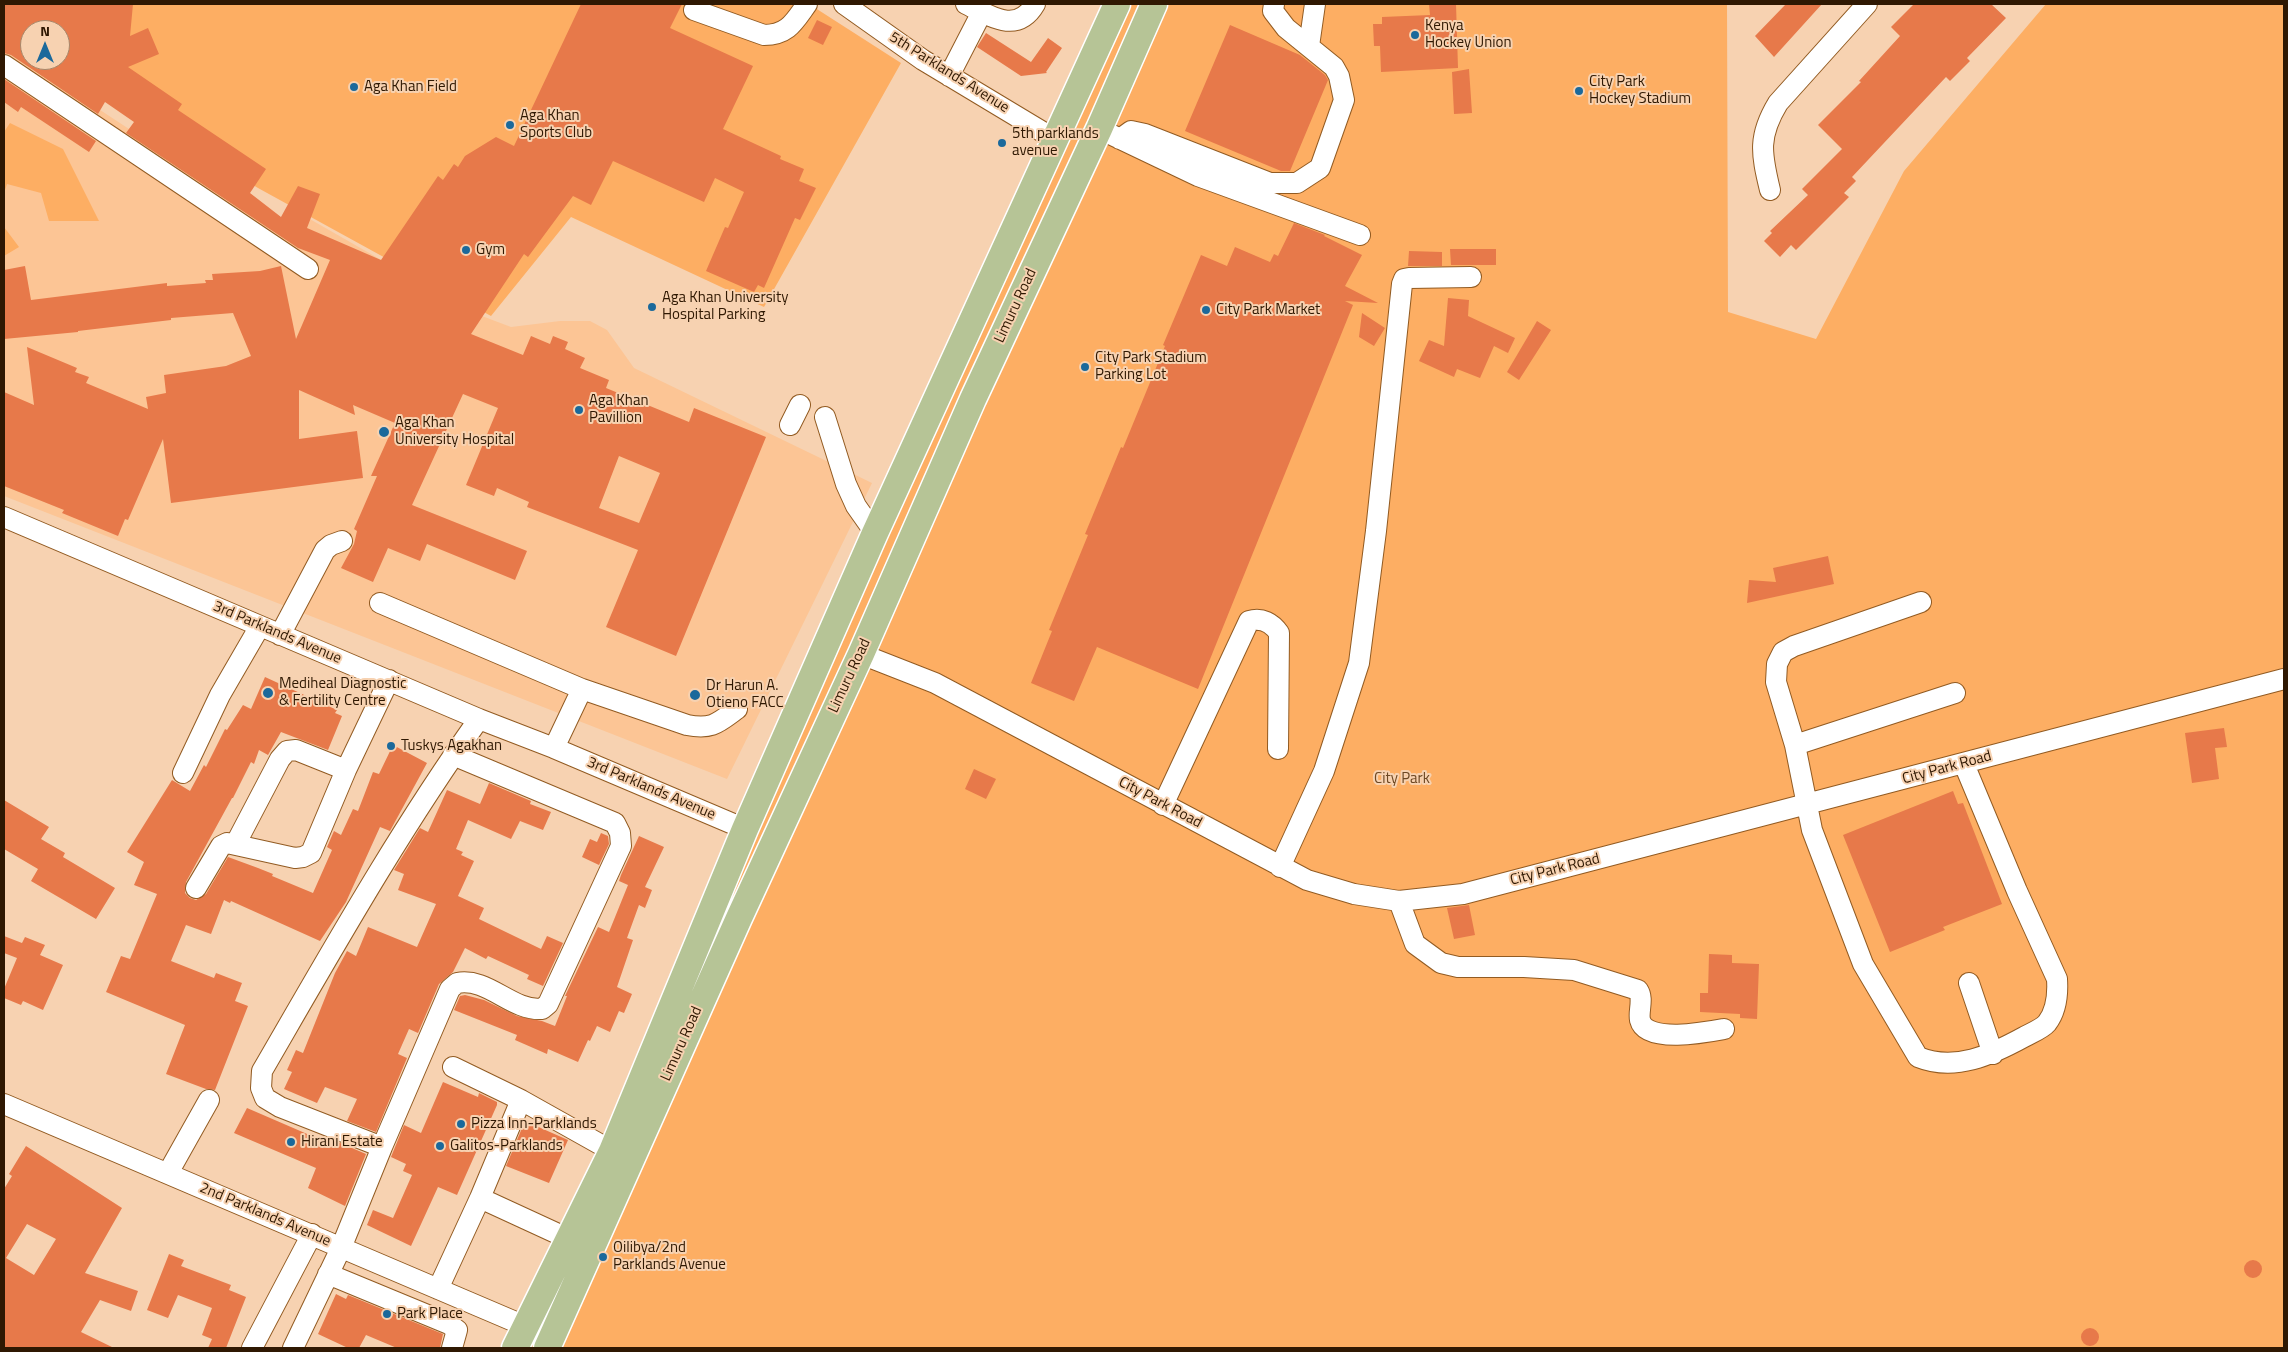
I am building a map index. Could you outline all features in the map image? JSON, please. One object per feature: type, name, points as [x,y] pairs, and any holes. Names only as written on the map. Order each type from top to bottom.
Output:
[{"type":"main road","name":"Limuru Road","points":[[520,1337],[612,1151],[745,829],[875,533],[1117,4]]},
{"type":"main road","name":"Limuru Road","points":[[547,1348],[773,844],[861,654],[977,390],[1110,134],[1154,4]]},
{"type":"main road","points":[[745,829],[773,844]]},
{"type":"street","points":[[694,10],[764,35],[776,35],[785,30],[807,4]]},
{"type":"street","points":[[949,76],[974,8],[994,18],[1016,21],[1026,16],[1035,4]]},
{"type":"street","points":[[1110,134],[1131,131],[1145,134],[1270,184],[1296,183],[1320,168],[1344,100],[1340,76],[1334,67],[1286,28],[1274,11],[1274,4]]},
{"type":"street","points":[[1308,46],[1315,4]]},
{"type":"street","points":[[1770,190],[1762,149],[1768,120],[1778,102],[1867,4]]},
{"type":"street","name":"5th Parklands Avenue","points":[[853,6],[923,60],[1056,140]]},
{"type":"street","points":[[4,65],[308,269]]},
{"type":"street","points":[[1110,134],[1198,176],[1360,235]]},
{"type":"street","points":[[1280,866],[1324,771],[1359,663],[1380,492],[1402,284],[1404,279],[1409,278],[1471,277]]},
{"type":"street","points":[[790,425],[800,405]]},
{"type":"street","points":[[825,417],[846,484],[856,506],[875,533]]},
{"type":"street","name":"3rd Parklands Avenue","points":[[4,517],[479,719],[554,748],[745,829]]},
{"type":"street","points":[[280,635],[326,550],[331,545],[342,541]]},
{"type":"street","points":[[1922,602],[1794,646],[1783,652],[1777,664],[1776,682],[1795,745],[1812,830],[1863,964],[1918,1057],[1952,1063],[1993,1054],[2046,1024],[2055,1008],[2058,985],[1964,764]]},
{"type":"street","points":[[380,603],[582,689],[699,727],[714,726],[737,709]]},
{"type":"street","points":[[1163,805],[1250,621],[1253,619],[1260,619],[1274,625],[1279,633],[1278,749]]},
{"type":"street","points":[[183,773],[220,696],[260,626]]},
{"type":"street","name":"City Park Road","points":[[861,654],[935,684],[1307,880],[1354,894],[1399,901],[1463,894],[2284,679]]},
{"type":"street","points":[[196,888],[221,846],[227,843],[236,843],[295,858],[311,853],[346,770],[389,680]]},
{"type":"street","points":[[554,748],[582,689]]},
{"type":"street","points":[[1795,745],[1956,693]]},
{"type":"street","points":[[382,1147],[280,1107],[265,1098],[261,1088],[262,1072],[362,899],[453,755],[479,719]]},
{"type":"street","points":[[236,843],[280,759],[287,752],[296,750],[346,770]]},
{"type":"street","points":[[293,1348],[341,1248],[450,989],[457,983],[474,983],[528,1009],[542,1009],[548,1004],[621,846],[620,833],[615,823],[453,755]]},
{"type":"street","points":[[1399,901],[1415,944],[1440,963],[1458,967],[1524,967],[1582,972],[1638,990],[1641,994],[1640,1019],[1642,1024],[1651,1030],[1680,1036],[1724,1029]]},
{"type":"street","points":[[1969,983],[1993,1054]]},
{"type":"street","points":[[453,1067],[521,1100],[612,1151]]},
{"type":"street","points":[[168,1173],[209,1100]]},
{"type":"street","points":[[438,1289],[480,1198],[521,1100]]},
{"type":"street","name":"2nd Parklands Avenue","points":[[4,1104],[438,1289],[520,1337]]},
{"type":"street","points":[[480,1198],[569,1239]]},
{"type":"street","points":[[252,1348],[312,1234]]},
{"type":"street","points":[[328,1274],[456,1328],[457,1334],[452,1348]]},
{"type":"shaded area","name":"Aga Khan University Hospital","points":[[4,47],[20,57],[20,70],[39,70],[277,226],[308,218],[474,313],[511,327],[560,321],[590,321],[607,330],[634,368],[872,483],[727,779],[4,496]]},
{"type":"green space","name":"Aga Khan Sports Club","points":[[4,4],[809,4],[901,63],[764,307],[571,217],[491,316],[258,188],[62,70],[70,70],[70,20],[20,20],[20,45],[4,35]]},
{"type":"green space","name":"City Park","points":[[1123,4],[1727,4],[1728,312],[1816,339],[1904,171],[2046,4],[2284,4],[2284,1348],[517,1348]]},
{"type":"green space","points":[[10,123],[63,149],[99,221],[49,221],[41,193],[7,184],[4,193],[4,132]]},
{"type":"green space","points":[[4,227],[19,247],[4,256]]},
{"type":"building","points":[[4,4],[133,4],[130,36],[148,28],[159,54],[128,67],[182,104],[178,110],[266,169],[250,193],[281,217],[298,186],[320,194],[307,228],[381,260],[438,176],[443,180],[454,164],[458,167],[465,156],[496,137],[514,146],[581,4],[682,4],[670,28],[753,66],[723,129],[781,156],[780,159],[804,169],[799,181],[816,188],[800,220],[795,218],[764,288],[758,285],[754,292],[706,271],[725,227],[728,228],[744,192],[715,178],[704,202],[613,161],[591,205],[573,196],[528,257],[524,254],[471,334],[523,355],[531,336],[550,344],[553,336],[568,342],[565,349],[585,358],[580,368],[609,380],[606,388],[689,422],[694,408],[766,437],[676,656],[606,627],[638,550],[527,507],[529,502],[497,488],[494,496],[466,485],[498,408],[463,394],[412,505],[527,551],[515,580],[427,544],[420,561],[388,548],[373,582],[341,568],[354,544],[357,531],[354,529],[377,476],[371,476],[395,423],[353,405],[355,415],[299,390],[299,439],[357,431],[363,478],[171,503],[163,439],[128,520],[125,519],[118,536],[62,513],[64,510],[4,486],[4,392],[34,405],[27,347],[77,368],[75,372],[89,377],[86,383],[148,409],[146,397],[166,393],[164,375],[226,366],[251,356],[233,313],[171,318],[171,320],[78,332],[4,339],[4,270],[25,266],[31,300],[167,283],[167,286],[206,283],[205,280],[213,280],[212,274],[260,271],[281,266],[296,339],[330,260],[298,248],[126,133],[134,122],[105,102],[98,114],[33,70],[70,70],[70,20],[20,20],[20,61],[4,53]],"holes":[[[619,456],[660,473],[639,523],[599,508]]]},
{"type":"building","name":"Kenya Hockey Union","points":[[1429,4],[1456,4],[1458,68],[1381,72],[1380,46],[1374,46],[1373,24],[1382,24],[1382,17],[1430,15]]},
{"type":"building","points":[[1786,4],[1822,4],[1774,57],[1755,36]]},
{"type":"building","points":[[1914,4],[1991,4],[2006,18],[1967,58],[1970,61],[1950,81],[1946,77],[1852,177],[1856,181],[1844,193],[1849,197],[1796,250],[1791,245],[1780,257],[1764,241],[1772,233],[1770,231],[1808,195],[1802,189],[1842,149],[1818,125],[1861,82],[1859,81],[1900,36],[1891,27]]},
{"type":"building","points":[[817,20],[832,27],[823,45],[808,38]]},
{"type":"building","points":[[1230,25],[1300,55],[1325,75],[1328,80],[1290,171],[1281,171],[1185,131]]},
{"type":"building","points":[[986,33],[1031,62],[1048,38],[1062,48],[1047,73],[1021,76],[977,47]]},
{"type":"building","points":[[1469,69],[1472,113],[1454,114],[1452,72]]},
{"type":"building","points":[[4,79],[96,141],[89,152],[21,107],[18,112],[4,102]]},
{"type":"building","points":[[1294,223],[1325,235],[1362,255],[1345,286],[1378,303],[1345,301],[1353,305],[1198,689],[1097,647],[1074,701],[1031,683],[1052,631],[1049,630],[1088,535],[1085,534],[1121,447],[1123,448],[1165,346],[1163,345],[1201,255],[1227,266],[1235,247],[1270,262],[1274,254],[1278,256]]},
{"type":"building","points":[[1450,249],[1496,249],[1496,265],[1451,265]]},
{"type":"building","points":[[1409,251],[1442,252],[1442,266],[1408,266]]},
{"type":"building","points":[[1448,298],[1469,300],[1468,316],[1515,338],[1508,353],[1494,346],[1480,378],[1457,369],[1454,377],[1419,361],[1429,340],[1444,346]]},
{"type":"building","points":[[1362,313],[1385,328],[1374,346],[1359,337]]},
{"type":"building","points":[[1537,321],[1551,330],[1519,380],[1507,372]]},
{"type":"building","points":[[1828,556],[1834,584],[1747,603],[1749,580],[1776,582],[1773,568]]},
{"type":"building","points":[[265,677],[337,710],[335,713],[342,716],[328,750],[281,732],[268,755],[259,750],[254,764],[251,762],[186,882],[185,893],[190,898],[196,900],[206,894],[228,857],[273,874],[272,876],[313,893],[332,850],[327,847],[334,831],[341,835],[353,809],[358,811],[373,772],[379,774],[393,745],[427,763],[390,831],[380,827],[346,902],[320,941],[231,901],[230,903],[224,900],[211,934],[186,925],[171,961],[214,978],[216,973],[242,983],[235,1001],[248,1006],[215,1090],[206,1089],[166,1074],[185,1025],[106,992],[121,956],[130,959],[157,894],[134,885],[144,862],[127,852],[172,780],[190,791],[204,765],[206,767],[225,729],[227,730],[243,705],[251,709]]},
{"type":"building","points":[[2224,728],[2227,747],[2215,748],[2219,779],[2192,783],[2185,733]]},
{"type":"building","points":[[974,769],[996,779],[986,799],[965,789]]},
{"type":"building","points":[[489,783],[531,801],[530,804],[551,812],[543,830],[520,821],[511,839],[468,820],[456,849],[463,852],[461,855],[474,861],[458,896],[484,908],[479,919],[541,949],[547,936],[563,943],[543,986],[527,979],[529,975],[488,956],[486,959],[465,948],[453,972],[439,984],[418,1033],[409,1029],[398,1054],[407,1058],[376,1132],[347,1121],[357,1099],[325,1087],[317,1103],[284,1089],[292,1072],[287,1070],[296,1050],[303,1053],[335,973],[347,951],[356,956],[368,927],[417,947],[436,904],[398,890],[404,874],[394,870],[420,828],[428,832],[447,790],[480,804]]},
{"type":"building","points":[[1953,791],[1958,804],[1963,803],[2002,904],[1943,927],[1945,930],[1890,952],[1843,835]]},
{"type":"building","points":[[4,800],[49,827],[41,839],[65,853],[63,857],[115,888],[96,919],[31,881],[38,869],[4,849]]},
{"type":"building","points":[[601,833],[608,836],[609,844],[599,865],[582,857],[590,839],[597,842]]},
{"type":"building","points":[[639,836],[664,847],[645,887],[652,890],[645,908],[639,905],[627,938],[633,940],[617,987],[632,994],[624,1013],[619,1011],[610,1032],[597,1026],[578,1062],[548,1049],[547,1054],[515,1040],[517,1035],[454,1010],[460,996],[465,995],[484,1000],[517,1016],[542,1021],[555,1026],[567,996],[565,996],[598,927],[609,932],[628,885],[619,881]]},
{"type":"building","points":[[1469,905],[1475,935],[1454,939],[1447,908]]},
{"type":"building","points":[[4,936],[22,943],[25,937],[45,945],[40,955],[63,965],[43,1010],[23,1001],[21,1005],[4,998],[4,989],[17,958],[4,953]]},
{"type":"building","points":[[1709,954],[1732,955],[1732,963],[1759,964],[1757,1019],[1740,1018],[1740,1014],[1700,1012],[1700,993],[1708,993]]},
{"type":"building","name":"Galitos-Parklands","points":[[443,1082],[478,1097],[479,1093],[497,1102],[497,1105],[457,1195],[438,1187],[411,1246],[367,1225],[373,1210],[393,1218],[412,1175],[403,1171],[406,1164],[391,1157],[404,1125],[421,1133]]},
{"type":"building","points":[[247,1108],[328,1143],[329,1141],[337,1145],[338,1142],[366,1154],[345,1206],[308,1188],[316,1168],[234,1133]]},
{"type":"building","points":[[525,1121],[568,1140],[549,1183],[506,1166]]},
{"type":"building","points":[[26,1146],[122,1208],[85,1273],[138,1291],[131,1311],[100,1300],[81,1332],[114,1348],[4,1348],[4,1189],[12,1176],[9,1174]],"holes":[[[27,1224],[56,1239],[34,1275],[6,1258]]]},
{"type":"building","points":[[169,1254],[184,1260],[181,1266],[231,1285],[229,1290],[246,1297],[226,1348],[208,1348],[212,1339],[202,1335],[212,1308],[178,1295],[168,1318],[147,1310]]},
{"type":"building","points":[[2253,1260],[2259,1263],[2262,1269],[2259,1275],[2253,1278],[2247,1275],[2244,1269],[2247,1263]]},
{"type":"building","points":[[336,1294],[346,1299],[348,1295],[443,1334],[440,1348],[397,1348],[366,1335],[359,1348],[348,1348],[318,1334]]},
{"type":"building","points":[[2090,1328],[2096,1331],[2099,1337],[2096,1343],[2090,1346],[2084,1343],[2081,1337],[2084,1331]]},
{"type":"place","name":"Kenya Hockey Union","points":[[1415,35]]},
{"type":"place","name":"Aga Khan Field","points":[[354,87]]},
{"type":"place","name":"City Park Hockey Stadium","points":[[1579,91]]},
{"type":"place","name":"Aga Khan Sports Club","points":[[510,125]]},
{"type":"place","name":"5th parklands avenue","points":[[1002,143]]},
{"type":"place","name":"Gym","points":[[466,250]]},
{"type":"place","name":"Aga Khan University Hospital Parking","points":[[652,307]]},
{"type":"place","name":"City Park Market","points":[[1206,310]]},
{"type":"place","name":"City Park Stadium Parking Lot","points":[[1085,367]]},
{"type":"place","name":"Aga Khan Pavillion","points":[[579,410]]},
{"type":"place","name":"Aga Khan University Hospital","points":[[384,432]]},
{"type":"place","name":"Mediheal Diagnostic & Fertility Centre","points":[[268,693]]},
{"type":"place","name":"Dr Harun A. Otieno FACC","points":[[695,695]]},
{"type":"place","name":"Tuskys Agakhan","points":[[391,746]]},
{"type":"place","name":"Pizza Inn-Parklands","points":[[461,1124]]},
{"type":"place","name":"Hirani Estate","points":[[291,1142]]},
{"type":"place","name":"Galitos-Parklands","points":[[440,1146]]},
{"type":"place","name":"Oilibya/2nd Parklands Avenue","points":[[603,1257]]},
{"type":"place","name":"Park Place","points":[[387,1314]]}]
